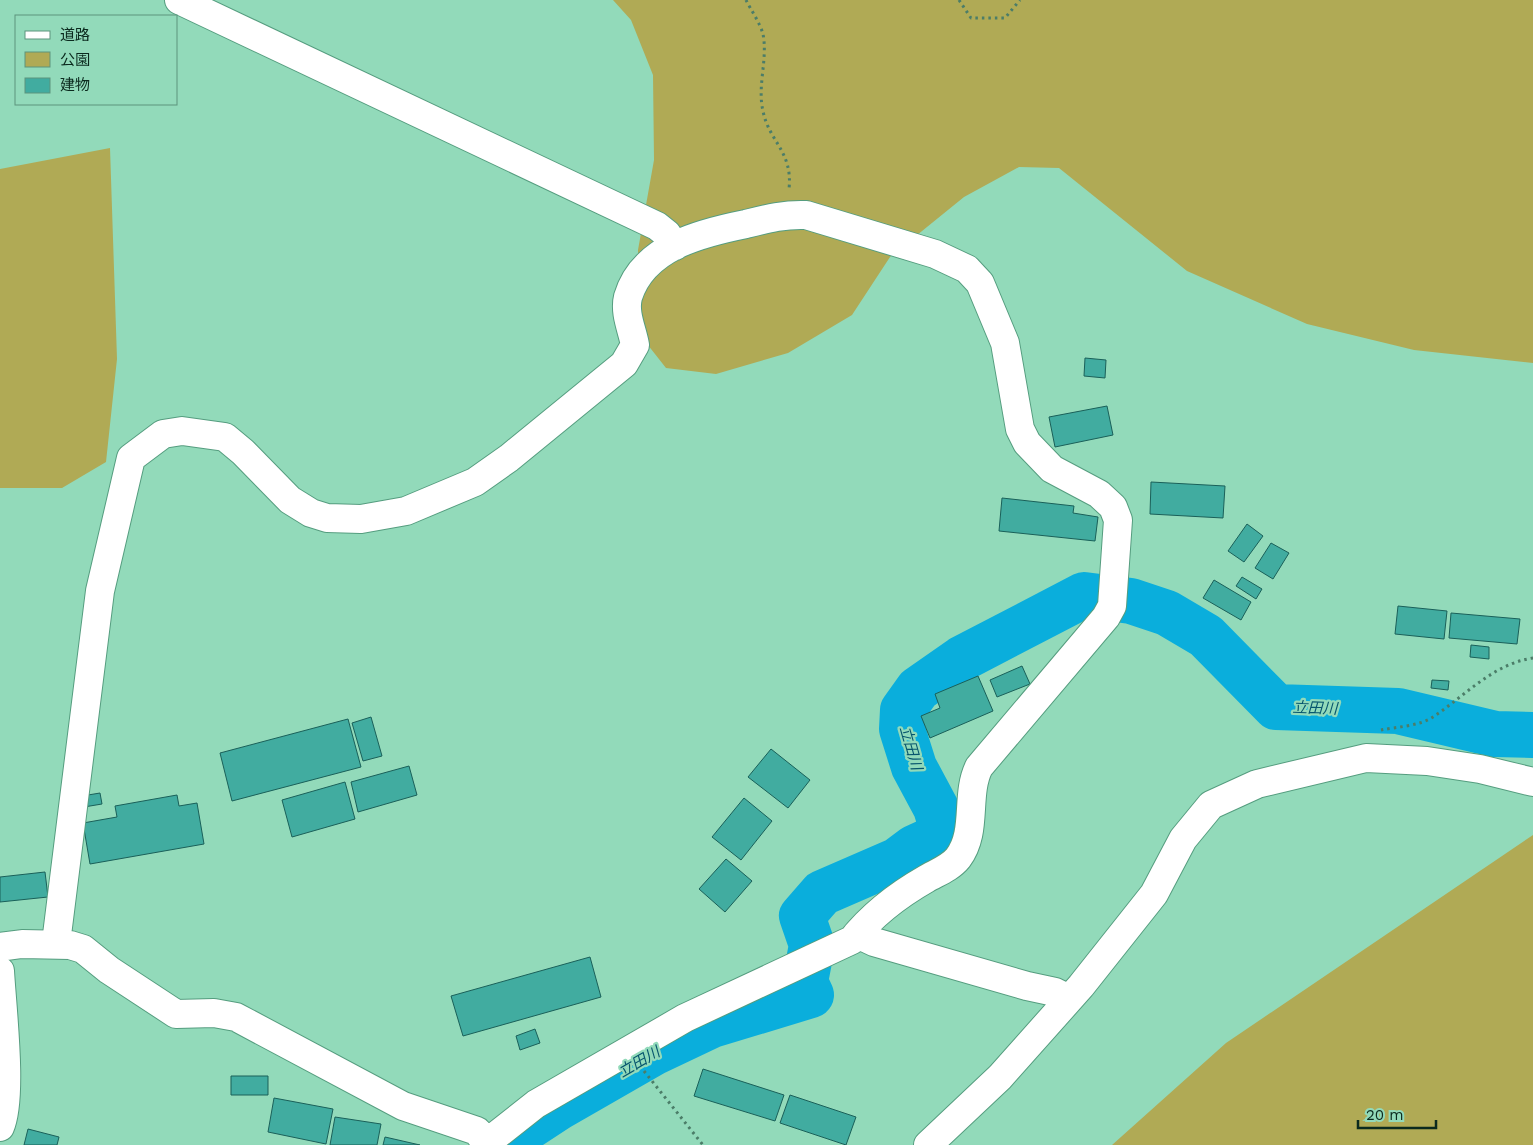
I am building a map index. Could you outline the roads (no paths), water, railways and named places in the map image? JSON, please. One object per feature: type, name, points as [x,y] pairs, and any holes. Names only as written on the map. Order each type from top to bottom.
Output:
[{"type":"street","points":[[179,0],[657,226],[667,234],[675,246]]},
{"type":"street","points":[[0,947],[56,943],[83,950],[109,970],[176,1014],[214,1012],[236,1017],[403,1106],[476,1131],[485,1144],[536,1104],[684,1018],[852,940],[886,906],[957,860],[966,846],[973,780],[979,766],[1106,617],[1112,606],[1118,520],[1113,507],[1099,494],[1052,468],[1028,443],[1020,429],[1005,343],[980,283],[967,269],[926,251],[806,215],[786,214],[704,232],[656,257],[637,275],[632,286],[626,313],[635,345],[624,364],[509,458],[475,482],[406,511],[361,519],[327,518],[311,513],[290,500],[243,452],[225,438],[182,431],[163,434],[131,458],[100,590],[56,943]]},
{"type":"street","points":[[928,1145],[1000,1077],[1069,999],[1154,894],[1183,839],[1211,804],[1257,784],[1366,758],[1427,761],[1480,769],[1533,782]]},
{"type":"street","points":[[857,934],[874,942],[1027,986],[1055,992],[1069,999]]},
{"type":"street","points":[[0,972],[6,1069],[5,1117],[0,1127]]},
{"type":"waterway","name":"立田川","points":[[501,1145],[559,1107],[653,1053],[712,1025],[811,995],[805,982],[812,945],[802,916],[822,893],[898,860],[914,848],[938,837],[943,831],[936,808],[914,767],[902,729],[903,710],[918,689],[961,659],[1084,595],[1131,601],[1167,613],[1206,636],[1276,707],[1398,711],[1495,734],[1533,735]]}]
